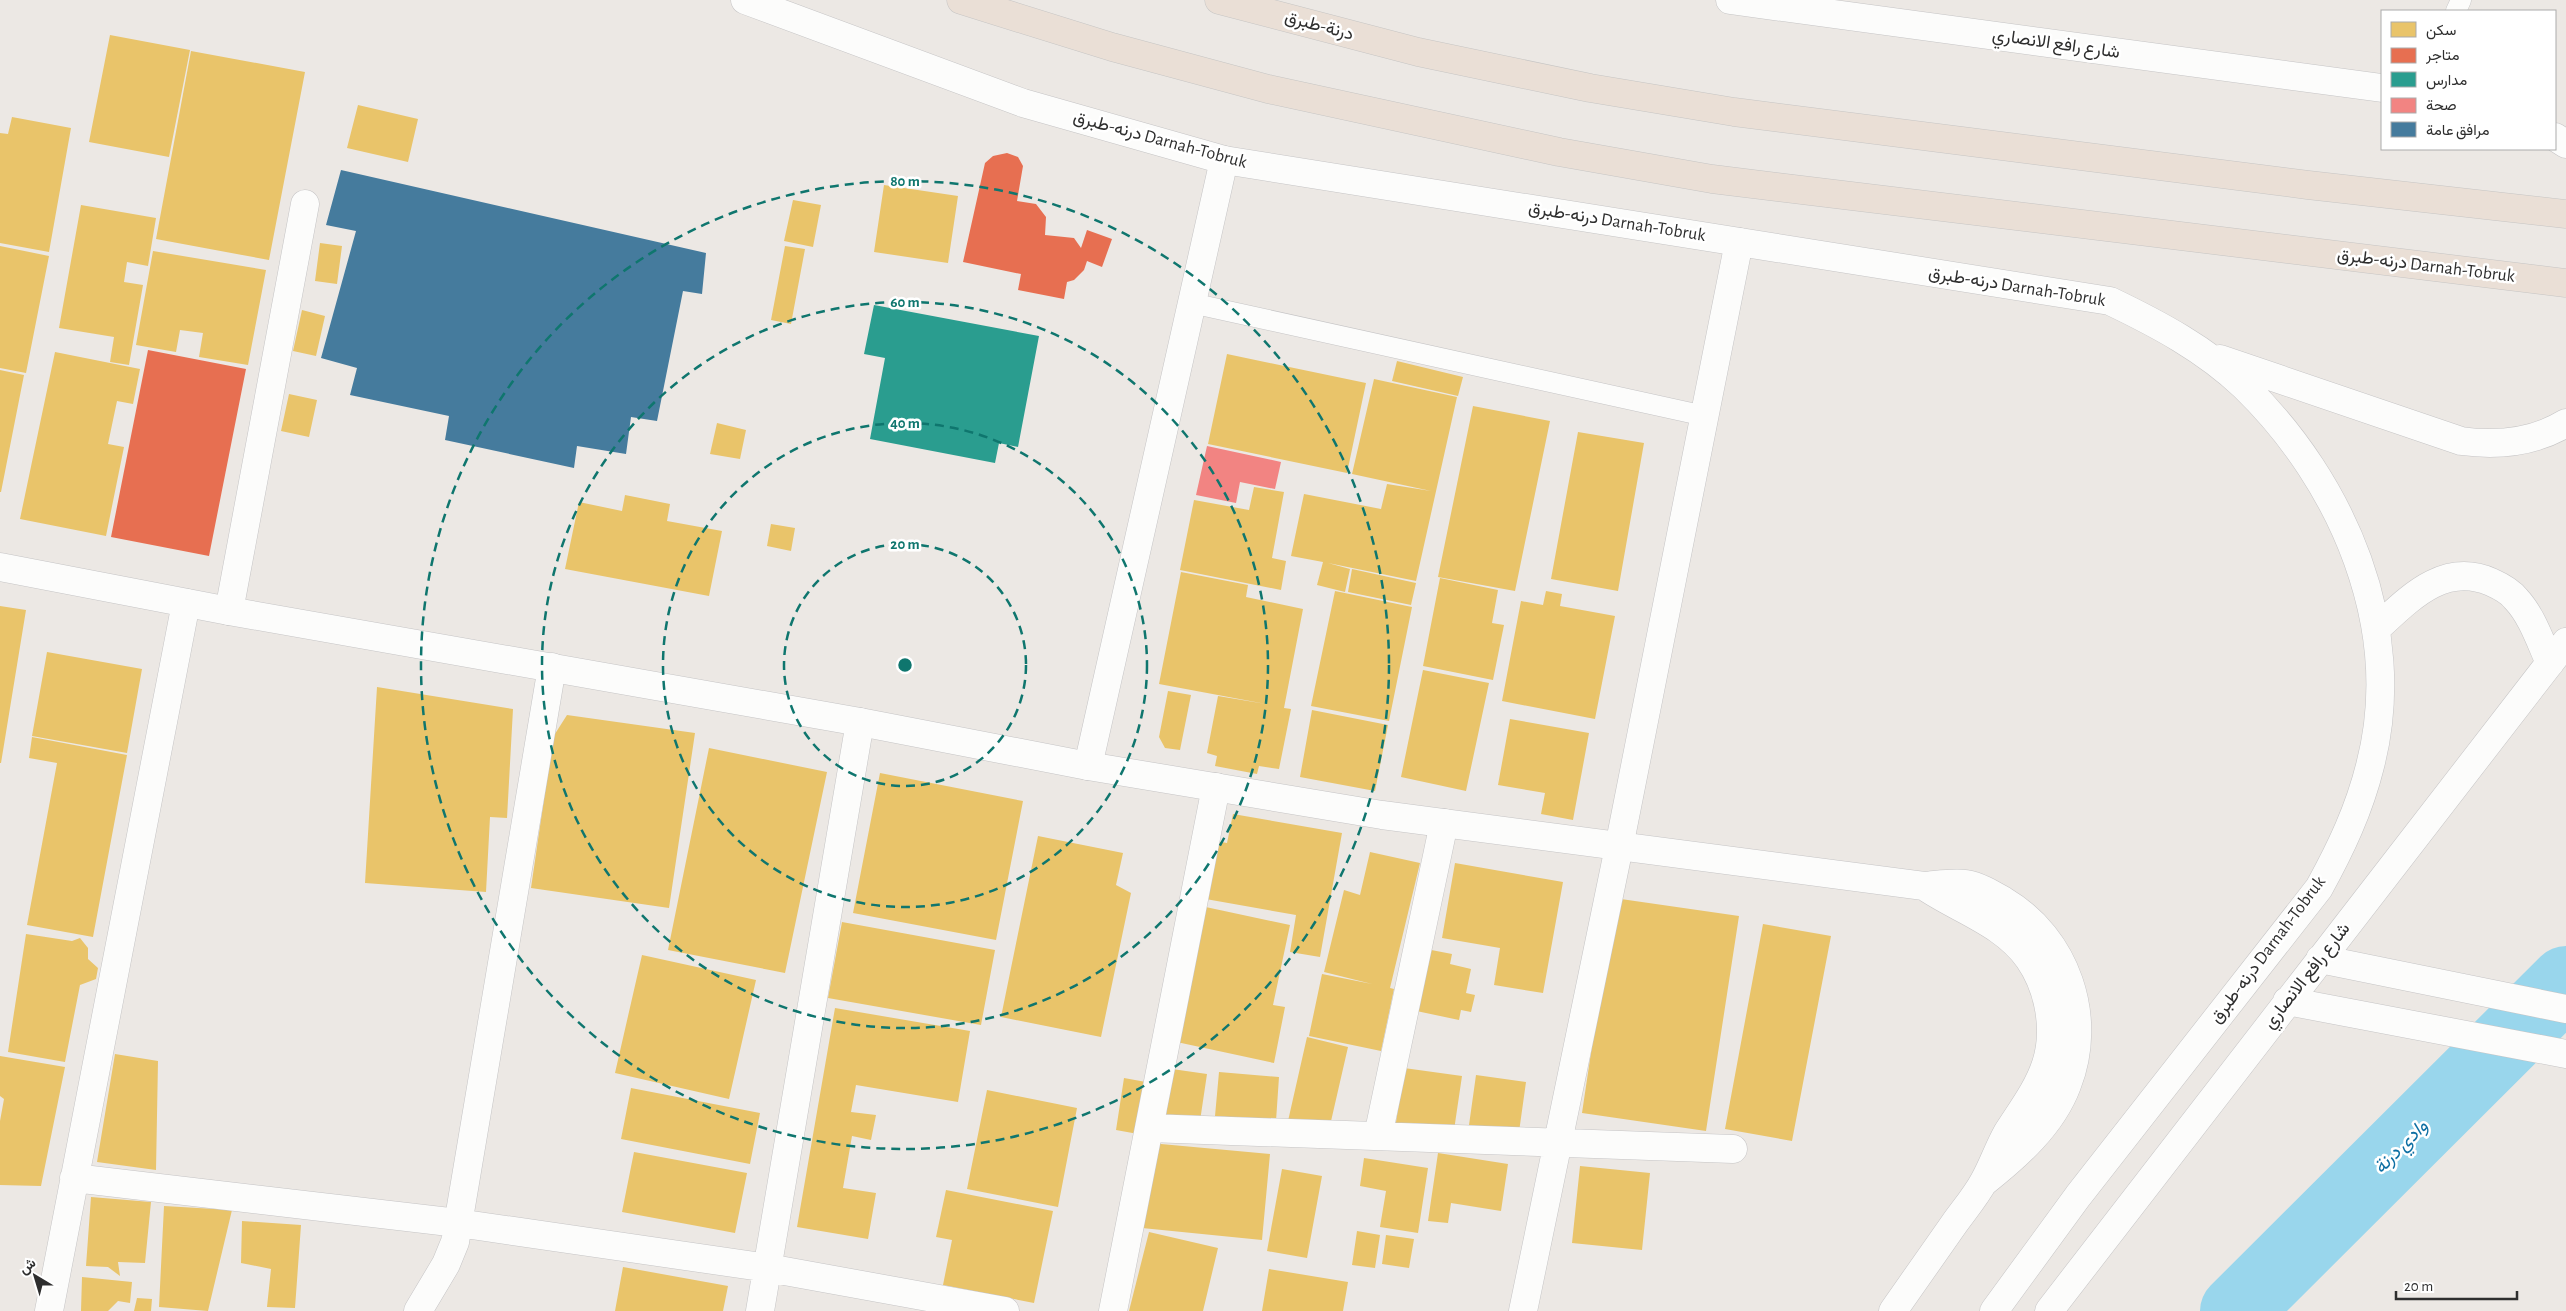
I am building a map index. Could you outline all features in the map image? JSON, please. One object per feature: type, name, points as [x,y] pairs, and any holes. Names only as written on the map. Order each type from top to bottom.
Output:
[{"type":"highway","name":"درنه-طبرق Darnah-Tobruk","points":[[962,0],[1112,47],[1240,82],[1404,120],[1558,152],[1712,179],[2566,283]]},
{"type":"highway","name":"درنة-طبرق","points":[[1219,0],[1418,52],[1590,88],[1734,112],[2308,185],[2566,214]]},
{"type":"street","name":"درنه-طبرق Darnah-Tobruk","points":[[745,0],[1023,103],[1224,160],[2110,301],[2158,324],[2202,352],[2243,385],[2279,423],[2307,460],[2331,499],[2351,541],[2366,584],[2376,629],[2380,675],[2378,720],[2371,764],[2358,807],[2341,848],[2319,888],[2102,1165],[1994,1311]]},
{"type":"street","name":"شارع رافع الانصاري","points":[[1730,0],[2381,88]]},
{"type":"street","points":[[1088,766],[1224,160]]},
{"type":"street","points":[[229,611],[306,204]]},
{"type":"street","points":[[1523,1311],[1619,847],[1739,242]]},
{"type":"street","points":[[2202,352],[2461,441],[2487,444],[2514,443],[2540,436],[2566,423]]},
{"type":"street","points":[[0,567],[229,611],[860,722],[1088,766],[1444,823],[1924,886],[1945,900],[1993,925],[2011,939],[2029,959],[2041,983],[2049,1008],[2050,1035],[2046,1063],[2036,1088],[2006,1135],[1984,1182],[1893,1311]]},
{"type":"street","points":[[2376,629],[2414,594],[2430,584],[2465,576],[2483,579],[2501,586],[2516,598],[2558,652]]},
{"type":"street","points":[[49,1311],[186,603]]},
{"type":"street","name":"شارع رافع الانصاري","points":[[2049,1311],[2558,652]]},
{"type":"street","points":[[418,1311],[446,1264],[455,1242],[552,667]]},
{"type":"street","points":[[760,1311],[860,722]]},
{"type":"street","points":[[1113,1311],[1216,787]]},
{"type":"street","points":[[1378,1136],[1444,823]]},
{"type":"street","points":[[2320,959],[2566,1009]]},
{"type":"street","points":[[2287,1001],[2566,1054]]},
{"type":"street","points":[[1150,1128],[1734,1149]]},
{"type":"street","points":[[74,1178],[458,1223],[768,1268],[1005,1311]]},
{"type":"lane","points":[[1192,304],[1705,416]]},
{"type":"building: سكن","points":[[110,35],[190,50],[169,157],[89,142]]},
{"type":"building: سكن","points":[[191,51],[305,72],[269,260],[156,239]]},
{"type":"building: سكن","points":[[358,105],[418,119],[408,162],[347,148]]},
{"type":"building: سكن","points":[[12,117],[71,128],[49,252],[0,243],[0,133],[8,134]]},
{"type":"building: سكن","points":[[884,185],[958,196],[948,263],[874,252]]},
{"type":"building: سكن","points":[[793,200],[821,205],[813,247],[784,241]]},
{"type":"building: سكن","points":[[81,205],[156,218],[148,266],[127,262],[124,282],[143,285],[129,365],[110,362],[114,337],[59,328]]},
{"type":"building: سكن","points":[[320,243],[342,246],[337,284],[315,281]]},
{"type":"building: سكن","points":[[0,246],[49,256],[26,373],[0,368]]},
{"type":"building: سكن","points":[[785,246],[805,249],[791,324],[771,320]]},
{"type":"building: سكن","points":[[153,251],[266,270],[248,365],[199,357],[203,333],[180,330],[176,352],[136,345]]},
{"type":"building: سكن","points":[[302,310],[325,316],[316,356],[293,351]]},
{"type":"building: سكن","points":[[55,352],[140,369],[133,404],[117,401],[108,444],[124,447],[106,536],[20,519]]},
{"type":"building: سكن","points":[[1227,354],[1366,383],[1347,473],[1208,444]]},
{"type":"building: سكن","points":[[1397,361],[1463,377],[1458,396],[1392,381]]},
{"type":"building: سكن","points":[[0,370],[24,375],[1,492],[0,492]]},
{"type":"building: سكن","points":[[1374,379],[1457,397],[1416,581],[1328,563],[1350,569],[1345,592],[1317,585],[1323,562],[1291,556],[1304,494],[1381,509],[1387,484],[1431,491],[1352,474]]},
{"type":"building: سكن","points":[[289,394],[317,400],[309,437],[281,431]]},
{"type":"building: سكن","points":[[1473,406],[1550,421],[1515,591],[1438,577]]},
{"type":"building: سكن","points":[[717,423],[746,430],[740,459],[710,454]]},
{"type":"building: سكن","points":[[1578,432],[1644,443],[1618,591],[1551,579]]},
{"type":"building: سكن","points":[[1254,487],[1284,492],[1272,558],[1286,561],[1281,590],[1180,570],[1194,500],[1249,510]]},
{"type":"building: سكن","points":[[625,495],[670,504],[667,521],[722,531],[709,596],[565,569],[579,502],[622,511]]},
{"type":"building: سكن","points":[[771,524],[795,528],[791,551],[767,546]]},
{"type":"building: سكن","points":[[1352,569],[1416,583],[1411,605],[1348,592]]},
{"type":"building: سكن","points":[[1181,572],[1248,585],[1246,597],[1303,609],[1284,708],[1291,709],[1279,769],[1259,766],[1257,774],[1215,766],[1217,756],[1207,753],[1218,696],[1266,704],[1159,684]]},
{"type":"building: سكن","points":[[1440,578],[1498,590],[1492,623],[1504,625],[1493,680],[1423,666]]},
{"type":"building: سكن","points":[[1335,591],[1412,607],[1389,721],[1311,706]]},
{"type":"building: سكن","points":[[1546,591],[1562,594],[1560,606],[1615,616],[1595,719],[1502,701],[1521,601],[1543,605]]},
{"type":"building: سكن","points":[[0,606],[26,610],[1,763],[0,763]]},
{"type":"building: سكن","points":[[47,652],[142,669],[127,753],[32,736]]},
{"type":"building: سكن","points":[[1423,670],[1489,683],[1466,791],[1401,777]]},
{"type":"building: سكن","points":[[377,687],[513,709],[507,818],[490,817],[486,892],[365,883]]},
{"type":"building: سكن","points":[[1168,691],[1191,695],[1180,750],[1165,748],[1159,737]]},
{"type":"building: سكن","points":[[1312,710],[1388,725],[1375,791],[1300,777]]},
{"type":"building: سكن","points":[[567,715],[695,733],[669,908],[531,888],[553,737]]},
{"type":"building: سكن","points":[[1510,719],[1589,733],[1573,820],[1541,814],[1545,793],[1498,785]]},
{"type":"building: سكن","points":[[32,737],[127,755],[93,937],[27,925],[57,763],[29,758]]},
{"type":"building: سكن","points":[[709,748],[827,772],[785,973],[668,950]]},
{"type":"building: سكن","points":[[880,773],[1023,801],[996,940],[853,913]]},
{"type":"building: سكن","points":[[1233,814],[1342,833],[1320,957],[1290,952],[1296,915],[1200,898],[1211,840],[1227,843]]},
{"type":"building: سكن","points":[[1038,836],[1123,853],[1116,885],[1131,893],[1101,1037],[1001,1017]]},
{"type":"building: سكن","points":[[1370,852],[1420,863],[1390,988],[1394,989],[1381,1051],[1309,1036],[1322,974],[1372,984],[1324,972],[1344,890],[1360,895]]},
{"type":"building: سكن","points":[[1455,863],[1563,882],[1543,993],[1494,985],[1500,948],[1442,938]]},
{"type":"building: سكن","points":[[1614,898],[1739,916],[1706,1131],[1582,1113]]},
{"type":"building: سكن","points":[[1201,906],[1290,925],[1273,1005],[1285,1007],[1274,1063],[1172,1041]]},
{"type":"building: سكن","points":[[842,922],[995,950],[981,1025],[828,998]]},
{"type":"building: سكن","points":[[1763,924],[1831,936],[1792,1141],[1725,1129]]},
{"type":"building: سكن","points":[[26,934],[72,941],[80,938],[88,948],[88,959],[98,968],[96,979],[80,985],[65,1062],[8,1052]]},
{"type":"building: سكن","points":[[1421,948],[1452,954],[1450,964],[1471,969],[1466,993],[1475,995],[1471,1012],[1461,1010],[1459,1020],[1407,1009]]},
{"type":"building: سكن","points":[[642,955],[756,980],[729,1099],[615,1073]]},
{"type":"building: سكن","points":[[835,1008],[970,1031],[958,1102],[856,1085],[851,1112],[876,1115],[871,1140],[852,1136],[843,1188],[876,1193],[868,1239],[797,1227]]},
{"type":"building: سكن","points":[[1307,1037],[1348,1047],[1329,1130],[1288,1121]]},
{"type":"building: سكن","points":[[115,1054],[158,1061],[156,1170],[97,1162]]},
{"type":"building: سكن","points":[[0,1056],[65,1067],[41,1186],[0,1185],[0,1121],[4,1099],[0,1096]]},
{"type":"building: سكن","points":[[1404,1068],[1462,1076],[1453,1137],[1395,1129]]},
{"type":"building: سكن","points":[[1172,1069],[1207,1074],[1200,1121],[1166,1116]]},
{"type":"building: سكن","points":[[1219,1072],[1279,1077],[1276,1121],[1215,1116]]},
{"type":"building: سكن","points":[[1476,1075],[1526,1082],[1519,1132],[1469,1125]]},
{"type":"building: سكن","points":[[1124,1078],[1146,1082],[1138,1134],[1116,1130]]},
{"type":"building: سكن","points":[[631,1088],[760,1113],[750,1164],[621,1139]]},
{"type":"building: سكن","points":[[987,1090],[1077,1108],[1058,1207],[967,1189]]},
{"type":"building: سكن","points":[[1150,1143],[1270,1154],[1262,1240],[1142,1228]]},
{"type":"building: سكن","points":[[634,1152],[747,1173],[735,1233],[622,1212]]},
{"type":"building: سكن","points":[[1438,1153],[1508,1164],[1501,1211],[1451,1203],[1448,1223],[1428,1221]]},
{"type":"building: سكن","points":[[1364,1158],[1428,1168],[1418,1233],[1380,1227],[1386,1191],[1360,1186]]},
{"type":"building: سكن","points":[[1580,1166],[1650,1173],[1642,1250],[1572,1243]]},
{"type":"building: سكن","points":[[1282,1169],[1322,1176],[1307,1258],[1267,1251]]},
{"type":"building: سكن","points":[[946,1190],[1053,1211],[1034,1303],[943,1285],[952,1240],[936,1237]]},
{"type":"building: سكن","points":[[91,1197],[151,1202],[145,1263],[118,1262],[120,1276],[108,1267],[86,1266]]},
{"type":"building: سكن","points":[[164,1206],[232,1210],[208,1311],[159,1307]]},
{"type":"building: سكن","points":[[242,1221],[301,1225],[295,1308],[267,1307],[271,1269],[241,1263]]},
{"type":"building: سكن","points":[[1357,1231],[1380,1235],[1375,1268],[1352,1265]]},
{"type":"building: سكن","points":[[1149,1232],[1218,1248],[1203,1311],[1129,1311]]},
{"type":"building: سكن","points":[[1386,1235],[1414,1239],[1409,1268],[1382,1264]]},
{"type":"building: سكن","points":[[623,1267],[728,1286],[723,1311],[615,1311]]},
{"type":"building: سكن","points":[[1269,1269],[1348,1282],[1343,1311],[1262,1311]]},
{"type":"building: سكن","points":[[82,1277],[132,1282],[130,1303],[118,1301],[108,1311],[81,1311]]},
{"type":"building: سكن","points":[[137,1298],[152,1299],[151,1311],[134,1311]]},
{"type":"building: متاجر","points":[[1007,153],[1018,157],[1023,166],[1017,201],[1036,204],[1046,217],[1045,235],[1074,238],[1081,248],[1087,230],[1112,239],[1102,267],[1087,261],[1084,270],[1074,280],[1067,282],[1064,299],[1018,290],[1021,274],[963,262],[985,163],[993,156]]},
{"type":"building: متاجر","points":[[148,350],[246,369],[209,556],[111,537]]},
{"type":"building: مدارس","points":[[874,305],[1039,336],[1018,447],[999,443],[995,463],[870,439],[885,358],[864,354]]},
{"type":"building: صحة","points":[[1207,446],[1281,462],[1275,489],[1240,482],[1236,503],[1196,495]]},
{"type":"building: مرافق عامة","points":[[341,170],[706,253],[702,294],[683,291],[657,421],[631,417],[626,454],[577,446],[574,468],[445,440],[449,416],[350,395],[357,368],[321,358],[356,231],[326,225]]},
{"type":"waterway","name":"وادي درنة","points":[[2236,1311],[2566,982]]}]
